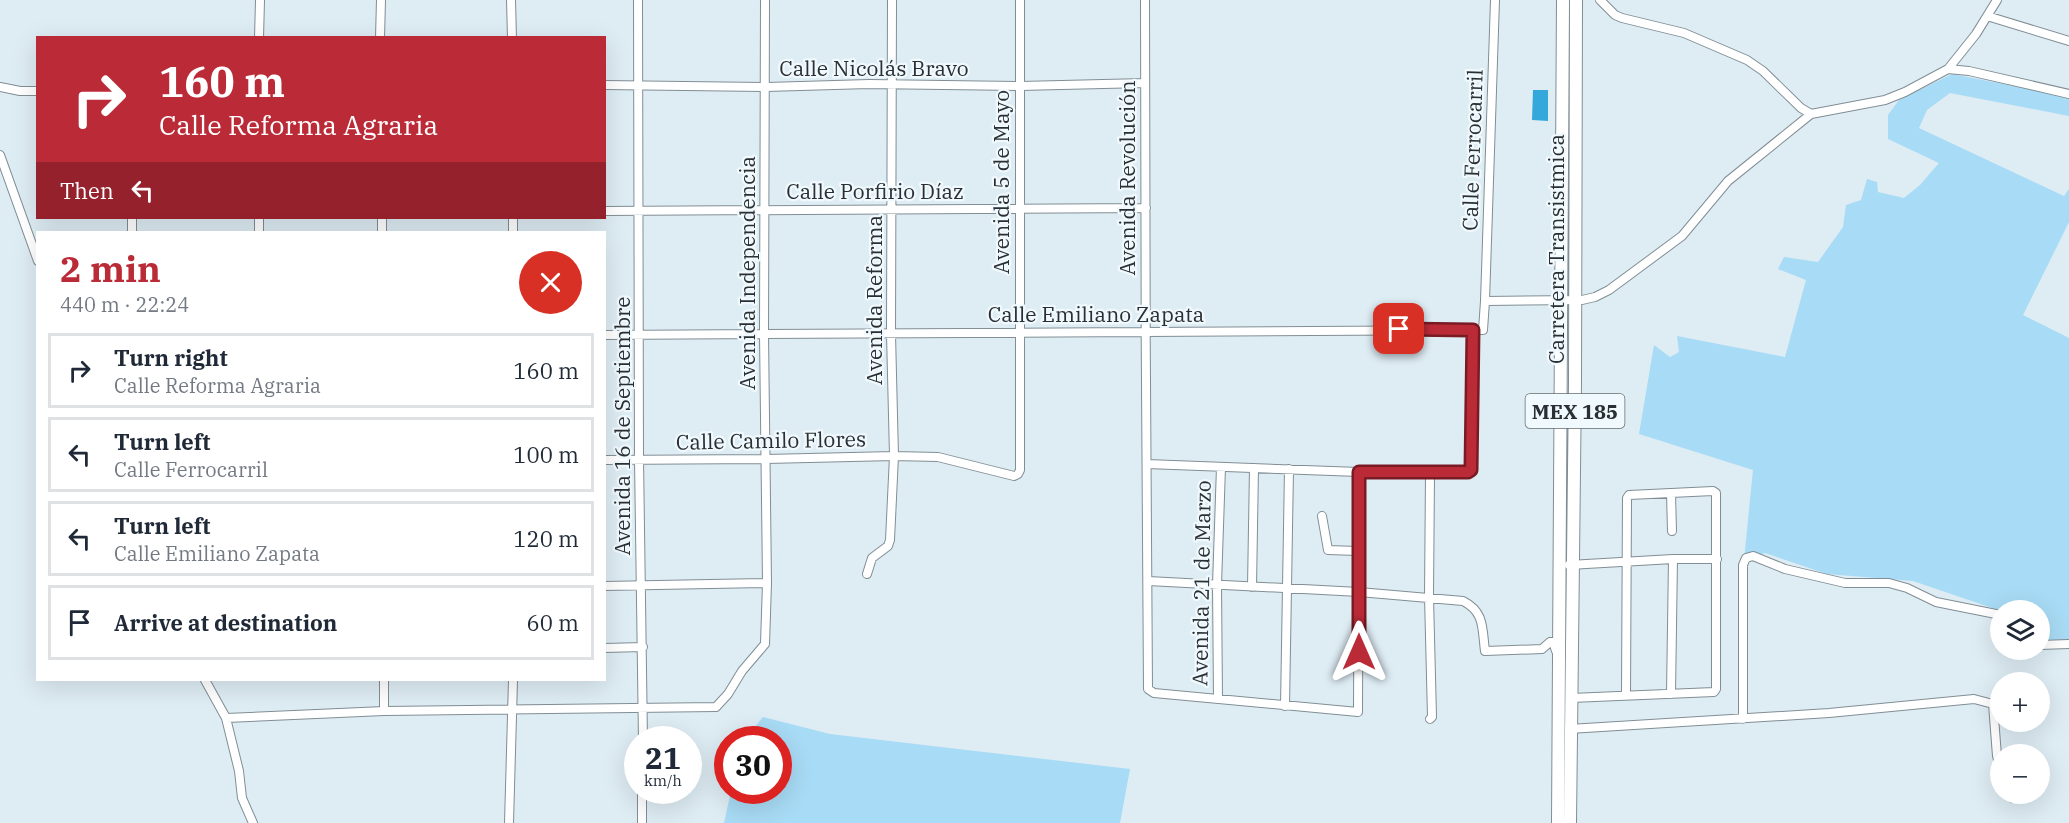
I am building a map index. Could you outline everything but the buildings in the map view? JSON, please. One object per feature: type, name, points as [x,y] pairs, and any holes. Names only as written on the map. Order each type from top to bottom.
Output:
[{"type":"main road","name":"Carretera Transistmica","points":[[1563,0],[1558,654],[1564,670],[1563,708],[1569,729],[1570,823]]},
{"type":"main road","name":"Carretera Transistmica","points":[[1558,823],[1574,698],[1572,565],[1576,0]]},
{"type":"main road","points":[[1561,231],[1566,243],[1566,290],[1575,301]]},
{"type":"main road","points":[[1560,301],[1569,314],[1571,375],[1575,382]]},
{"type":"street","points":[[259,36],[260,0]]},
{"type":"street","points":[[380,36],[381,0]]},
{"type":"street","points":[[511,0],[512,36]]},
{"type":"street","name":"Avenida 16 de Septiembre","points":[[638,0],[639,459],[643,726]]},
{"type":"street","name":"Avenida Independencia","points":[[643,709],[716,707],[765,644],[767,584],[765,0]]},
{"type":"street","name":"Avenida Reforma","points":[[867,574],[872,558],[888,546],[890,540],[894,456],[891,334],[892,0]]},
{"type":"street","name":"Avenida 5 de Mayo","points":[[1020,0],[1020,399]]},
{"type":"street","name":"Avenida Revolución","points":[[1145,0],[1144,332],[1148,689],[1154,693],[1218,699]]},
{"type":"street","name":"Calle Ferrocarril","points":[[1485,301],[1495,0]]},
{"type":"street","points":[[1600,0],[1615,15],[1622,18],[1684,33],[1747,60],[1763,71],[1801,108],[1811,114]]},
{"type":"street","points":[[1147,464],[1430,474],[1468,472],[1471,470],[1473,330],[1484,329],[1485,301],[1575,301],[1595,297],[1609,290],[1682,236],[1728,181],[1811,114],[1885,100],[1948,69],[1976,34],[1997,0]]},
{"type":"street","points":[[1987,16],[2069,41]]},
{"type":"street","points":[[1948,69],[1969,71],[2069,94]]},
{"type":"street","name":"Calle Nicolás Bravo","points":[[606,85],[766,87],[892,83],[1020,86],[1144,83]]},
{"type":"street","points":[[0,87],[36,91]]},
{"type":"street","points":[[0,155],[36,255]]},
{"type":"street","name":"Calle Porfirio Díaz","points":[[606,211],[1146,208]]},
{"type":"street","name":"Calle Emiliano Zapata","points":[[606,335],[1473,330]]},
{"type":"street","name":"Calle Camilo Flores","points":[[606,460],[938,457],[1014,476],[1020,470],[1020,399]]},
{"type":"street","name":"Avenida 21 de Marzo","points":[[1218,699],[1217,585],[1221,467]]},
{"type":"street","points":[[1252,586],[1254,468]]},
{"type":"street","points":[[1285,706],[1289,469]]},
{"type":"street","points":[[1218,699],[1359,712],[1359,472]]},
{"type":"street","points":[[1430,474],[1429,597],[1432,717],[1430,719]]},
{"type":"street","points":[[1574,698],[1714,692],[1716,689],[1717,560],[1716,493],[1713,491],[1629,495],[1627,498],[1626,695]]},
{"type":"street","points":[[1671,493],[1672,531]]},
{"type":"street","points":[[1322,516],[1328,550],[1358,551]]},
{"type":"street","points":[[1743,719],[1743,565],[1746,558],[1753,556],[1785,569],[1845,583],[1889,583],[1907,588],[1936,602],[1990,613]]},
{"type":"street","points":[[1558,565],[1673,559],[1717,560]]},
{"type":"street","points":[[1671,694],[1673,559]]},
{"type":"street","points":[[1148,581],[1359,592],[1462,601],[1473,606],[1480,617],[1485,651],[1542,649],[1553,642],[1558,654]]},
{"type":"street","points":[[606,586],[767,584]]},
{"type":"street","points":[[2050,645],[2069,644]]},
{"type":"street","points":[[606,648],[643,646]]},
{"type":"street","points":[[206,681],[226,718],[239,771],[240,791],[253,823]]},
{"type":"street","points":[[384,681],[384,711]]},
{"type":"street","points":[[509,823],[513,681]]},
{"type":"street","points":[[1569,729],[1829,714],[1974,699],[1993,705],[1996,744]]},
{"type":"street","points":[[226,718],[384,711],[643,709]]},
{"type":"street","points":[[642,804],[642,823]]},
{"type":"shaded area","points":[[1952,74],[2069,97],[2069,116],[1950,93],[1927,110],[1919,128],[2064,196],[2069,189],[2069,222],[2023,315],[2069,338],[2069,642],[2050,643],[2050,600],[1990,600],[1990,607],[1913,581],[1827,574],[1765,553],[1744,560],[1753,470],[1639,434],[1654,345],[1670,357],[1679,352],[1677,336],[1785,357],[1806,280],[1778,269],[1784,257],[1818,262],[1843,227],[1846,205],[1861,200],[1867,179],[1877,182],[1878,192],[1904,198],[1920,185],[1939,163],[1888,139],[1888,115],[1899,100]]},
{"type":"shaded area","points":[[763,717],[830,734],[1130,769],[1120,823],[724,823],[728,804],[792,804],[792,726],[756,726]]},
{"type":"water","points":[[1533,90],[1548,90],[1548,121],[1532,120]]},
{"type":"route","points":[[1359,652],[1359,472],[1430,474],[1471,470],[1473,330],[1399,329]]}]
